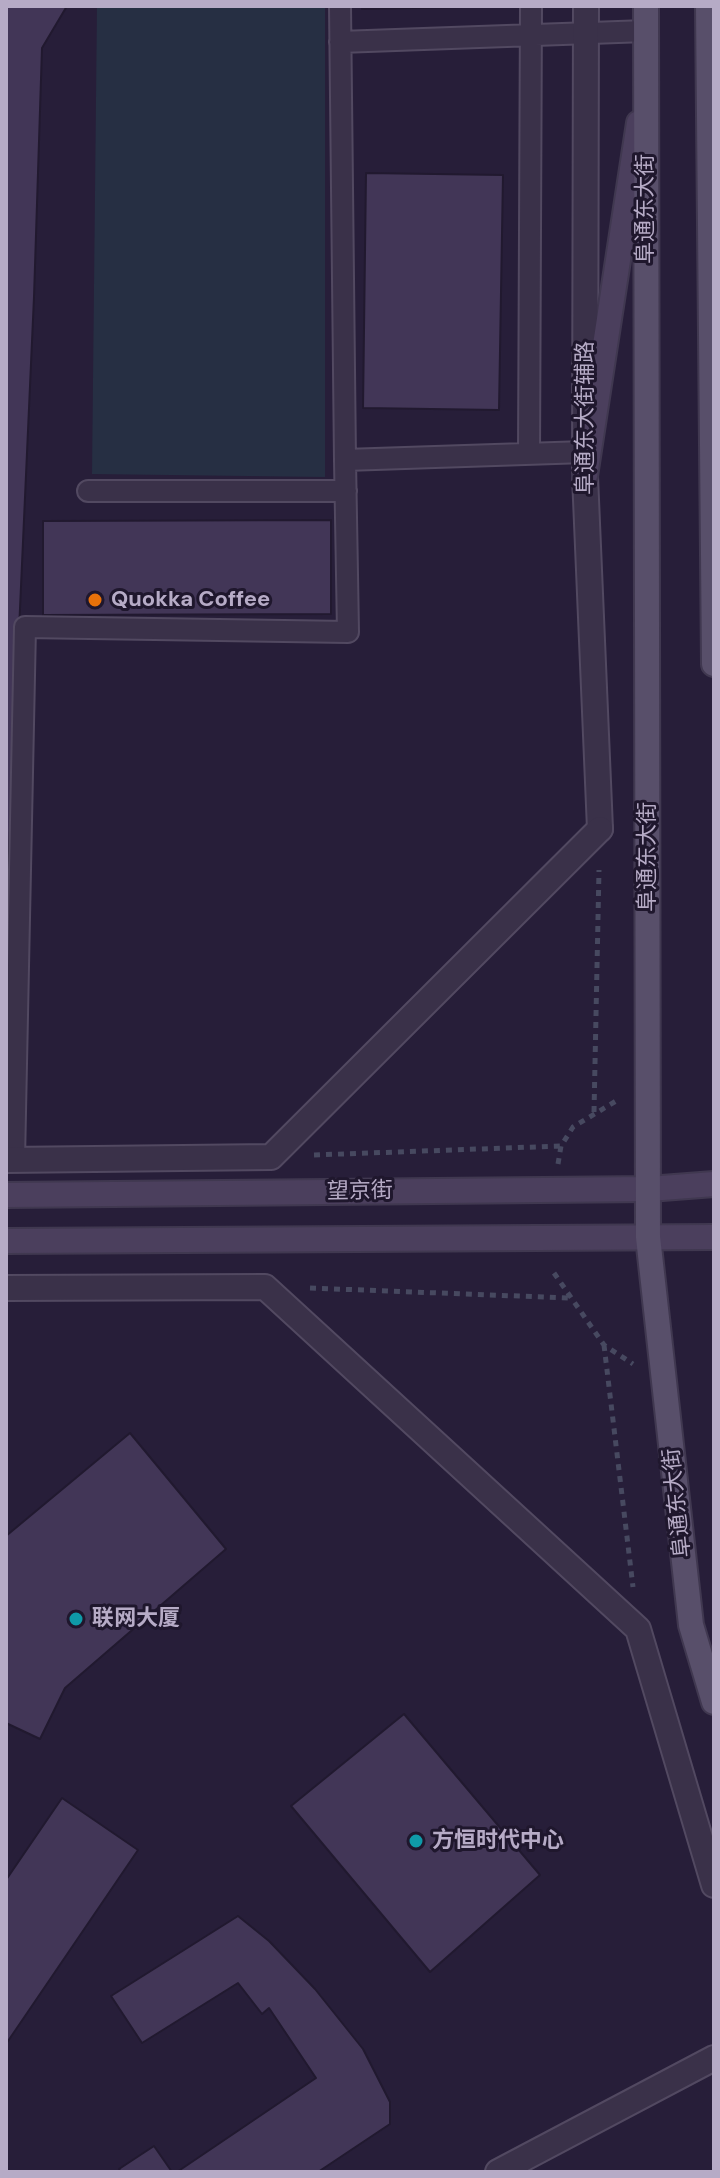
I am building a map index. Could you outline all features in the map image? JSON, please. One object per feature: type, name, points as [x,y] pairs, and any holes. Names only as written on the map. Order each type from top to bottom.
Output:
[{"type":"main road","name":"阜通东大街","points":[[646,6],[648,1237],[691,1625],[714,1702]]},
{"type":"main road","points":[[708,6],[714,664]]},
{"type":"main road","points":[[707,73],[714,113]]},
{"type":"main road","points":[[585,464],[646,82]]},
{"type":"main road","name":"望京街","points":[[6,1195],[649,1189],[714,1184]]},
{"type":"main road","points":[[6,1241],[714,1237]]},
{"type":"street","name":"阜通东大街辅路","points":[[586,6],[585,464],[600,829]]},
{"type":"street","points":[[10,1160],[271,1157],[600,829]]},
{"type":"street","points":[[6,1288],[265,1287],[638,1629],[714,1885]]},
{"type":"street","points":[[498,2172],[714,2058]]},
{"type":"lane","points":[[10,1160],[25,627],[348,632],[340,6]]},
{"type":"lane","points":[[529,454],[531,6]]},
{"type":"lane","points":[[340,42],[646,31]]},
{"type":"lane","points":[[345,460],[529,454],[585,464]]},
{"type":"lane","points":[[88,491],[346,491]]},
{"type":"path","points":[[594,1112],[600,829]]},
{"type":"path","points":[[558,1167],[561,1146],[573,1127],[616,1101]]},
{"type":"path","points":[[271,1157],[561,1146]]},
{"type":"path","points":[[554,1273],[604,1345],[634,1365]]},
{"type":"path","points":[[265,1287],[569,1298]]},
{"type":"path","points":[[604,1345],[638,1629]]},
{"type":"shaded area","points":[[97,6],[325,6],[325,477],[92,474]]},
{"type":"building","points":[[6,6],[67,6],[42,48],[6,920]]},
{"type":"building","points":[[362,6],[513,6],[362,9]]},
{"type":"building","points":[[366,173],[503,175],[499,410],[363,408]]},
{"type":"building","points":[[331,520],[331,614],[43,615],[43,521]]},
{"type":"building","name":"联网大厦","points":[[130,1433],[226,1549],[65,1688],[40,1739],[6,1723],[6,1536]]},
{"type":"building","name":"方恒时代中心","points":[[404,1714],[540,1875],[430,1972],[291,1806]]},
{"type":"building","points":[[62,1798],[138,1850],[6,2044],[6,1880]]},
{"type":"building","points":[[238,1916],[269,1941],[315,1989],[363,2049],[390,2102],[390,2124],[318,2172],[177,2172],[316,2078],[269,2008],[262,2014],[238,1983],[142,2043],[111,1996]]},
{"type":"building","points":[[154,2146],[172,2172],[121,2172],[119,2169]]},
{"type":"place","name":"Quokka Coffee","points":[[95,600]]},
{"type":"place","name":"联网大厦","points":[[76,1619]]},
{"type":"place","name":"方恒时代中心","points":[[416,1841]]}]
